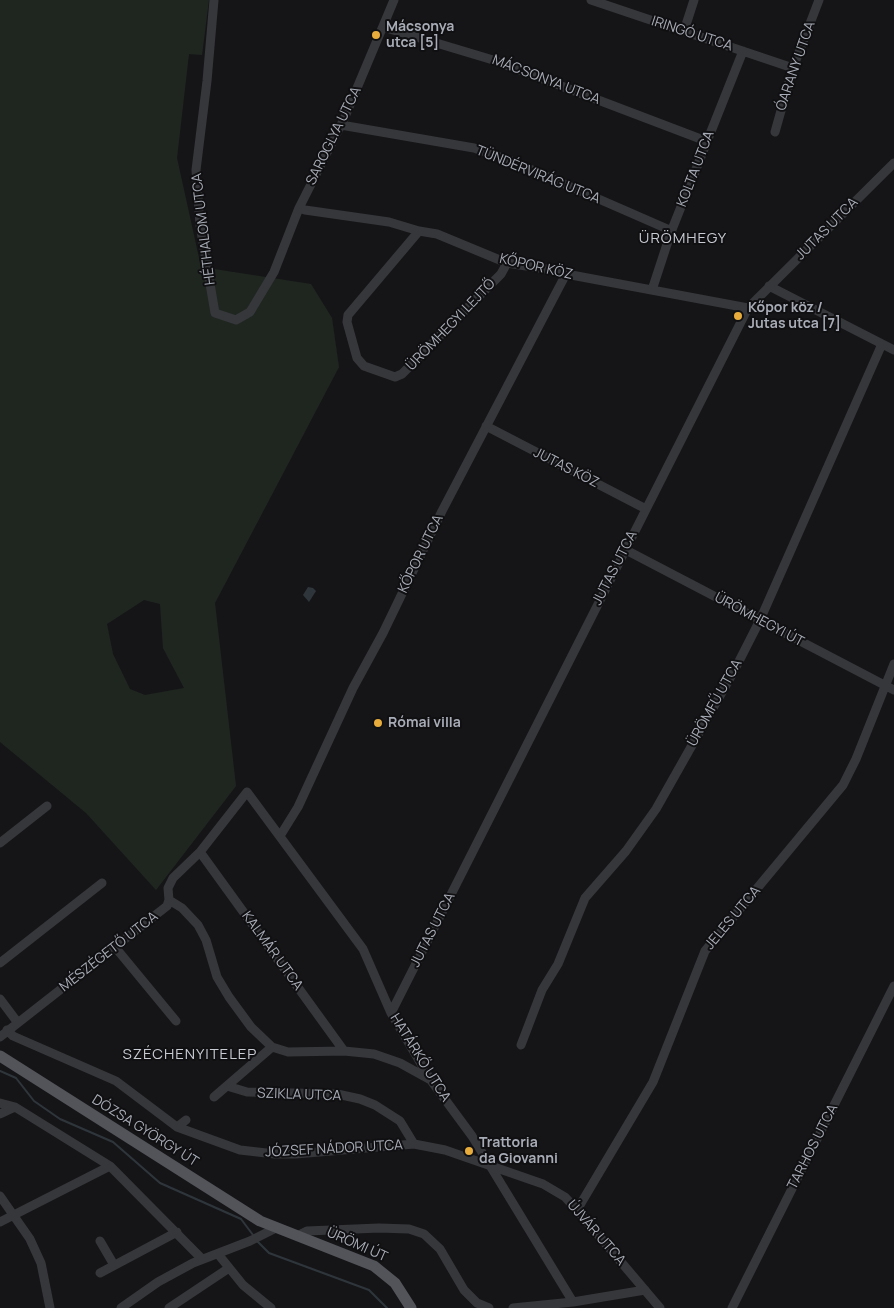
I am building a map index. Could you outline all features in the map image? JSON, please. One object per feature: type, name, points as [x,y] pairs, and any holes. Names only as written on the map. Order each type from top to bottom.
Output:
[{"type":"main road","name":"DÓZSA GYÖRGY ÚT","points":[[0,1056],[260,1221],[276,1228]]},
{"type":"main road","name":"ÜRÖMI ÚT","points":[[276,1228],[374,1266],[395,1283],[411,1308]]},
{"type":"street","name":"HÉTHALOM UTCA","points":[[214,0],[207,81],[196,170],[200,225],[214,313],[236,320],[245,317],[274,272]]},
{"type":"street","name":"SAROGLYA UTCA","points":[[274,272],[299,208],[341,125],[394,0]]},
{"type":"street","name":"IRINGÓ UTCA","points":[[591,0],[793,68]]},
{"type":"street","points":[[684,31],[694,0]]},
{"type":"street","name":"ÓARANY UTCA","points":[[775,132],[793,68],[819,0]]},
{"type":"street","name":"MÁCSONYA UTCA","points":[[383,27],[493,60],[706,141]]},
{"type":"street","name":"KOLTA UTCA","points":[[652,290],[706,141],[743,51]]},
{"type":"street","name":"TÜNDÉRVIRÁG UTCA","points":[[341,125],[474,148],[514,162],[672,231]]},
{"type":"street","name":"JUTAS UTCA","points":[[391,1013],[624,549],[748,308],[894,164]]},
{"type":"street","name":"KŐPOR KÖZ","points":[[299,208],[389,222],[437,234],[507,263],[748,308]]},
{"type":"street","name":"ÜRÖMHEGYI LEJTŐ","points":[[419,231],[348,315],[347,322],[361,363],[364,366],[395,377],[402,374],[501,274],[507,263]]},
{"type":"street","name":"KŐPOR UTCA","points":[[280,836],[298,807],[357,680],[383,633],[486,426],[566,274]]},
{"type":"street","points":[[769,286],[894,350]]},
{"type":"street","name":"ÜRÖMFŰ UTCA","points":[[522,1044],[542,990],[558,964],[586,898],[626,851],[656,809],[715,707],[760,620],[882,344]]},
{"type":"street","name":"JUTAS KÖZ","points":[[486,426],[646,509]]},
{"type":"street","name":"ÜRÖMHEGYI ÚT","points":[[624,549],[890,688]]},
{"type":"street","name":"JELES UTCA","points":[[578,1210],[653,1082],[705,951],[843,784],[890,688],[894,664]]},
{"type":"street","name":"HATÁRKŐ UTCA","points":[[247,792],[363,949],[391,1013],[430,1079],[472,1136],[573,1302]]},
{"type":"street","name":"MÉSZÉGETŐ UTCA","points":[[7,1030],[168,906],[168,888],[173,878],[200,852],[247,792]]},
{"type":"street","points":[[0,843],[47,806]]},
{"type":"street","name":"KALMÁR UTCA","points":[[200,852],[344,1051]]},
{"type":"street","points":[[0,963],[102,883]]},
{"type":"street","points":[[169,900],[182,908],[198,925],[206,940],[217,977],[229,997],[251,1027],[272,1047],[288,1052],[344,1051],[385,1056],[430,1079]]},
{"type":"street","points":[[115,947],[176,1021]]},
{"type":"street","name":"TARHOS UTCA","points":[[732,1308],[894,986]]},
{"type":"street","points":[[0,999],[18,1023]]},
{"type":"street","points":[[0,1037],[7,1030]]},
{"type":"street","name":"JÓZSEF NÁDOR UTCA","points":[[7,1030],[14,1036],[116,1081],[177,1127],[240,1150],[275,1154],[336,1152],[414,1144],[445,1150],[489,1165]]},
{"type":"street","name":"SZIKLA UTCA","points":[[214,1097],[272,1047]]},
{"type":"street","name":"SZIKLA UTCA","points":[[227,1086],[247,1092],[337,1094],[360,1099],[375,1105],[400,1121],[414,1144]]},
{"type":"street","points":[[0,1103],[15,1107],[110,1166],[202,1259]]},
{"type":"street","points":[[0,1114],[15,1107]]},
{"type":"street","points":[[177,1127],[186,1120]]},
{"type":"street","name":"ÚJVÁR UTCA","points":[[489,1165],[543,1184],[565,1197],[660,1308]]},
{"type":"street","points":[[0,1222],[110,1166]]},
{"type":"street","points":[[0,1196],[15,1214],[30,1239],[41,1263],[50,1308]]},
{"type":"street","points":[[121,1308],[158,1282],[202,1259],[262,1236],[276,1228]]},
{"type":"street","points":[[297,1236],[308,1231],[379,1228],[409,1229],[424,1234],[440,1249],[464,1290],[477,1303],[489,1308]]},
{"type":"street","points":[[100,1273],[177,1232]]},
{"type":"street","points":[[100,1241],[114,1265]]},
{"type":"street","points":[[218,1254],[243,1285],[271,1308]]},
{"type":"street","points":[[170,1308],[229,1268]]},
{"type":"street","points":[[513,1308],[573,1302],[645,1290]]},
{"type":"shaded area","points":[[0,0],[209,0],[202,55],[189,54],[177,158],[201,267],[311,284],[332,318],[339,367],[215,603],[236,786],[156,890],[86,813],[0,742]],"holes":[[[144,600],[160,604],[163,648],[184,688],[145,695],[130,689],[113,654],[107,624]]]},
{"type":"shaded area","points":[[308,587],[316,591],[309,602],[303,595]]},
{"type":"waterway","points":[[0,1071],[16,1078],[34,1101],[60,1119],[113,1142],[160,1183],[241,1219],[253,1235]]},
{"type":"waterway","points":[[257,1241],[269,1253],[369,1290],[387,1308]]},
{"type":"place","name":"Mácsonya utca [5]","points":[[376,35]]},
{"type":"place","name":"Kőpor köz / Jutas utca [7]","points":[[738,316]]},
{"type":"place","name":"Római villa","points":[[378,723]]},
{"type":"place","name":"Trattoria da Giovanni","points":[[469,1151]]},
{"type":"district","name":"ÜRÖMHEGY","points":[[683,239]]},
{"type":"district","name":"SZÉCHENYITELEP","points":[[190,1055]]}]
